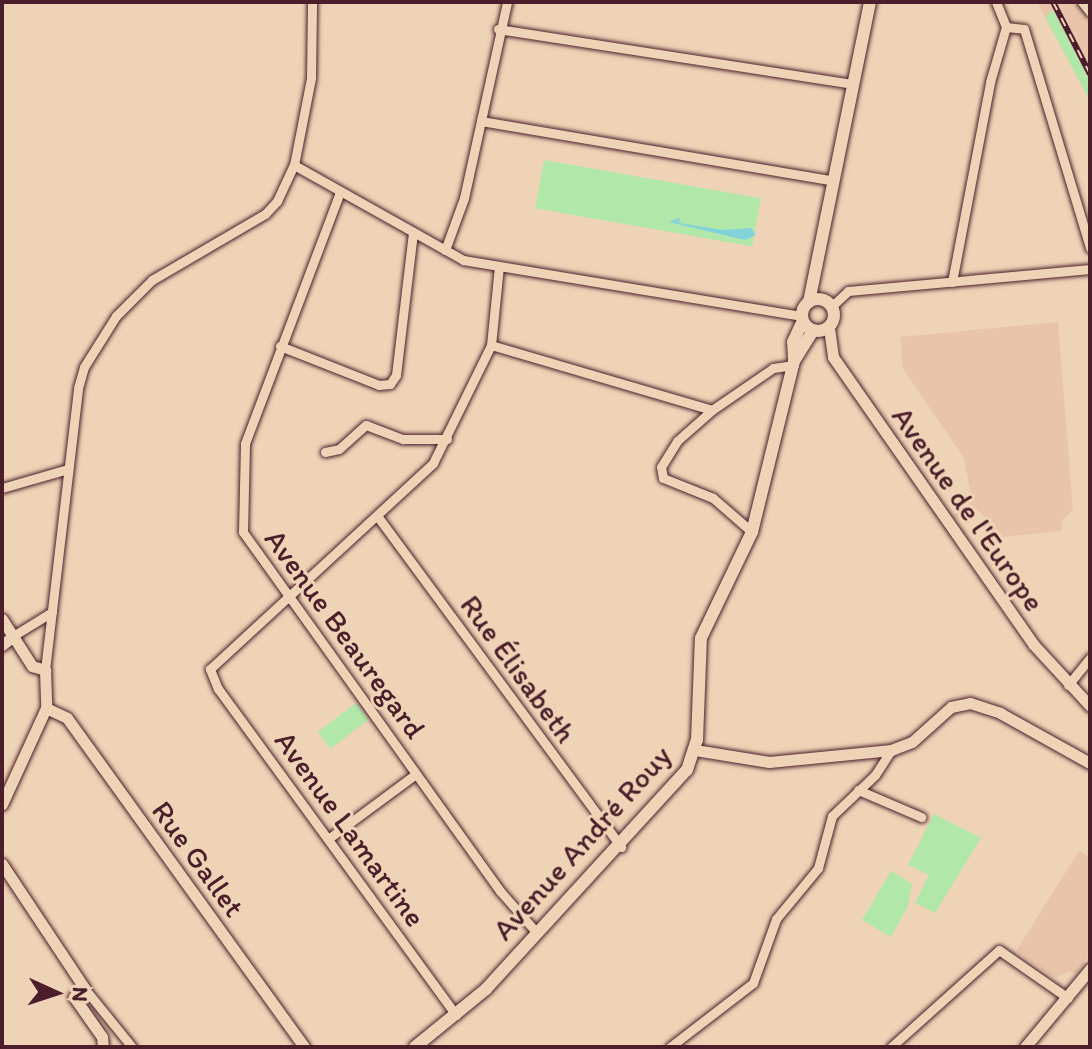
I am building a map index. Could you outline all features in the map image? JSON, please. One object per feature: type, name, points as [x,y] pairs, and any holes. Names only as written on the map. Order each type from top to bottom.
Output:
[{"type":"main road","points":[[829,303],[809,302],[870,2]]},
{"type":"main road","points":[[806,322],[829,328],[829,303],[815,271]]},
{"type":"main road","name":"Avenue André Rouy","points":[[415,1047],[432,1042],[621,847],[681,780],[695,750],[701,638],[752,532],[794,363],[793,342],[806,322],[809,302]]},
{"type":"street","points":[[2,804],[46,708],[45,670],[78,388],[110,324],[163,271],[265,214],[294,165],[311,78],[312,2]]},
{"type":"street","points":[[445,250],[464,198],[498,29],[507,2]]},
{"type":"street","points":[[952,282],[990,82],[1006,27],[996,2]]},
{"type":"street","points":[[1082,2],[1090,12]]},
{"type":"street","points":[[1006,27],[1024,29],[1090,248]]},
{"type":"street","points":[[498,29],[854,84]]},
{"type":"street","points":[[481,121],[834,181]]},
{"type":"street","points":[[294,165],[463,260],[806,322]]},
{"type":"street","name":"Avenue Beauregard","points":[[340,192],[245,444],[243,532],[416,774],[537,933]]},
{"type":"street","points":[[280,346],[379,385],[390,384],[396,375],[413,232]]},
{"type":"street","points":[[288,597],[433,463],[491,345],[499,266]]},
{"type":"street","points":[[829,303],[844,292],[1090,269]]},
{"type":"street","name":"Avenue de l'Europe","points":[[829,328],[833,357],[1034,645],[1090,706]]},
{"type":"street","points":[[491,345],[712,410]]},
{"type":"street","points":[[752,532],[713,498],[663,478],[661,467],[677,441],[712,410],[773,368],[794,363]]},
{"type":"street","points":[[325,452],[339,449],[366,425],[403,439],[447,439]]},
{"type":"street","points":[[2,488],[68,469]]},
{"type":"street","name":"Rue Élisabeth","points":[[378,517],[621,847]]},
{"type":"street","name":"Avenue Lamartine","points":[[288,597],[210,669],[218,689],[456,1015]]},
{"type":"street","points":[[2,645],[51,616]]},
{"type":"street","points":[[2,619],[32,666],[45,670]]},
{"type":"street","points":[[1068,685],[1090,658]]},
{"type":"street","points":[[695,750],[769,762],[891,750],[912,742],[951,707],[970,703],[1000,713],[1090,763]]},
{"type":"street","name":"Rue Gallet","points":[[46,708],[67,718],[304,1047]]},
{"type":"street","points":[[670,1047],[753,983],[776,919],[818,868],[832,816],[891,750]]},
{"type":"street","points":[[328,839],[416,774]]},
{"type":"street","points":[[858,790],[921,817]]},
{"type":"street","points":[[2,864],[85,989],[132,1047]]},
{"type":"street","points":[[891,1047],[999,950],[1068,998]]},
{"type":"street","points":[[1028,1046],[1090,969]]},
{"type":"street","points":[[85,989],[74,997],[102,1037],[103,1047]]},
{"type":"shaded area","points":[[1037,2],[1090,4],[1090,99],[1045,17]]},
{"type":"shaded area","points":[[1058,322],[1073,510],[1063,519],[1061,531],[1004,537],[976,508],[955,520],[952,515],[972,502],[964,458],[903,369],[900,337]]},
{"type":"shaded area","points":[[1079,851],[1090,857],[1090,954],[1076,974],[1070,971],[1054,978],[1016,951]]},
{"type":"green space","points":[[1053,10],[1090,82],[1090,101],[1045,17]]},
{"type":"green space","points":[[544,160],[761,198],[752,246],[535,208]]},
{"type":"green space","points":[[356,703],[369,720],[330,749],[318,732]]},
{"type":"green space","points":[[934,814],[981,838],[935,913],[915,903],[929,875],[908,865]]},
{"type":"green space","points":[[891,871],[912,884],[908,906],[891,937],[862,920]]},
{"type":"water","points":[[680,218],[679,223],[723,230],[751,228],[756,235],[745,240],[669,222]]},
{"type":"railway","points":[[1053,2],[1090,74]]}]
